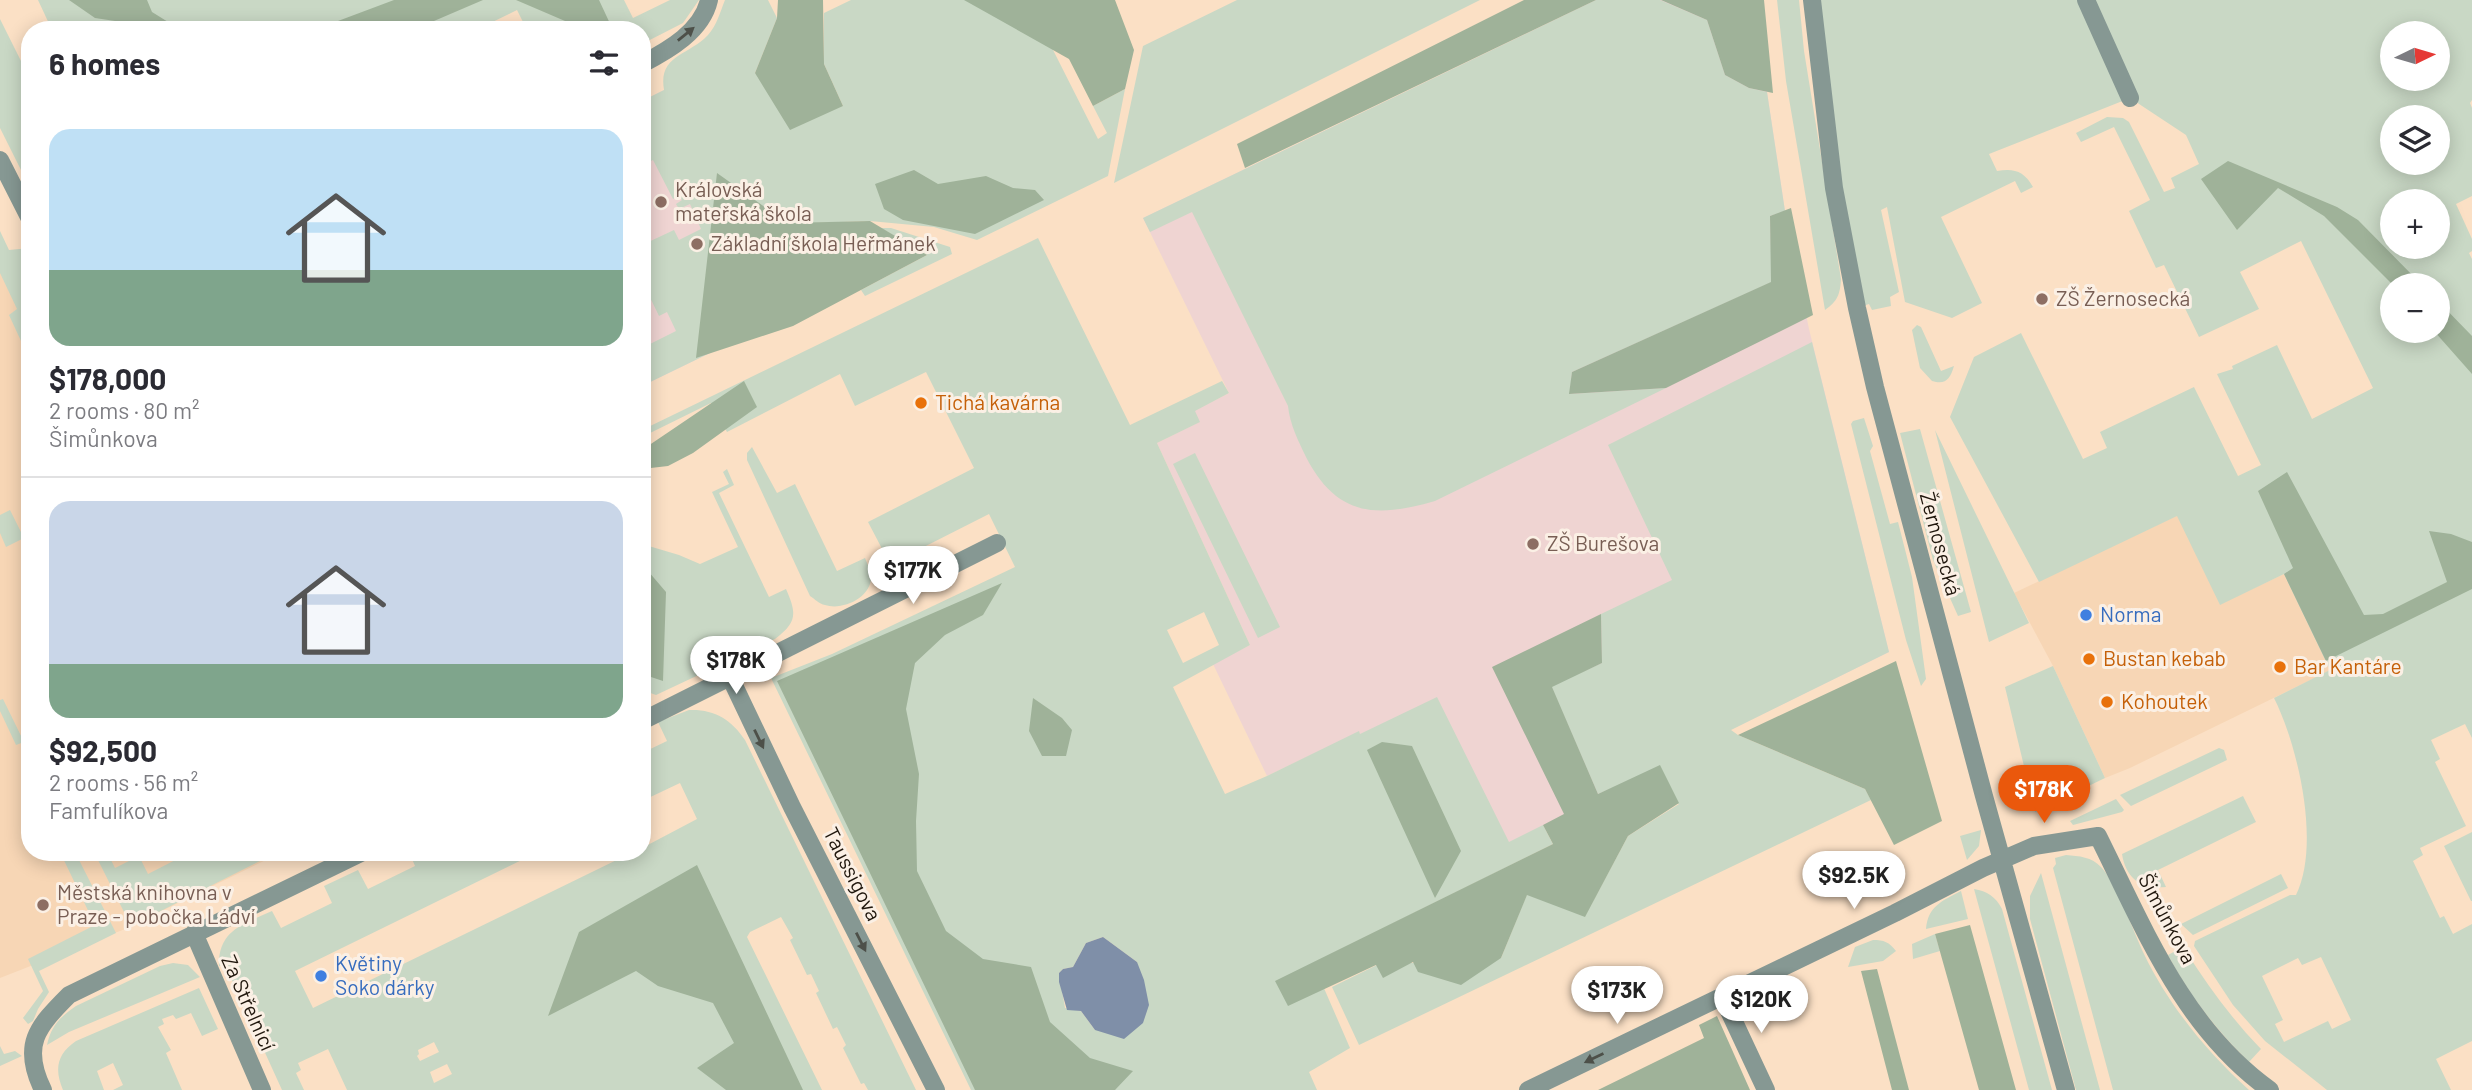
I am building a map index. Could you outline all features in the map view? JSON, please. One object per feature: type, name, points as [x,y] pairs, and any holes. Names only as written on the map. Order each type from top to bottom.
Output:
[{"type":"street","name":"Žernosecká","points":[[1812,0],[1835,188],[1858,313],[1891,448],[2066,1090]]},
{"type":"street","points":[[2086,0],[2130,98]]},
{"type":"street","points":[[651,60],[662,54],[700,23],[708,6]]},
{"type":"street","points":[[0,160],[21,201]]},
{"type":"street","points":[[651,716],[997,543]]},
{"type":"street","name":"Taussigova","points":[[730,677],[792,807],[936,1090]]},
{"type":"street","name":"Šimůnkova","points":[[2002,859],[2040,845],[2098,836],[2158,956],[2196,1017],[2221,1050],[2270,1090]]},
{"type":"street","points":[[1528,1090],[2002,859]]},
{"type":"street","points":[[42,1088],[32,1059],[32,1046],[48,1016],[69,995],[344,861]]},
{"type":"street","name":"Za Střelnicí","points":[[194,933],[262,1090]]},
{"type":"street","points":[[1722,996],[1766,1090]]},
{"type":"shaded area","name":"ZŠ Burešova","points":[[1596,0],[1757,0],[1767,92],[1785,211],[1809,329],[1889,652],[1612,788],[1437,902],[1359,732],[1267,776],[1213,664],[1250,645],[1157,443],[1199,422],[1194,411],[1229,393],[1143,218]]},
{"type":"shaded area","name":"Základní škola Heřmánek","points":[[674,85],[786,316],[651,382],[651,96]]},
{"type":"shaded area","points":[[0,269],[21,313],[21,861],[264,861],[125,929],[0,978]]},
{"type":"shaded area","points":[[2178,515],[2220,604],[2284,574],[2331,670],[2105,778],[2053,666],[2014,593]]},
{"type":"green space","points":[[38,0],[624,0],[633,18],[670,0],[699,0],[683,23],[651,39],[651,21],[522,21],[517,10],[494,21],[48,21]]},
{"type":"green space","points":[[69,0],[147,0],[152,12],[166,21],[115,21],[95,18]]},
{"type":"green space","points":[[394,0],[483,0],[434,21],[338,21]]},
{"type":"green space","points":[[516,0],[599,0],[609,21],[565,21]]},
{"type":"green space","points":[[725,0],[768,0],[777,18],[755,73],[843,106],[824,64],[824,13],[851,0],[969,0],[1050,44],[1098,139],[1107,133],[1093,106],[1125,89],[1108,176],[977,240],[934,227],[870,221],[787,224],[786,316],[651,382],[651,344],[676,331],[667,312],[659,316],[651,300],[651,241],[674,230],[679,240],[701,229],[690,204],[679,209],[676,204],[682,200],[679,196],[673,199],[653,160],[651,161],[651,96],[664,90],[663,78],[670,63],[700,42],[716,23]]},
{"type":"green space","points":[[778,0],[823,0],[824,64],[843,106],[790,130],[755,73],[777,18]]},
{"type":"green space","points":[[964,0],[1115,0],[1134,50],[1125,89],[1093,106],[1069,59]]},
{"type":"green space","points":[[1237,0],[1480,0],[1114,183],[1143,46]]},
{"type":"green space","points":[[1524,0],[1596,0],[1245,168],[1237,144]]},
{"type":"green space","points":[[1596,0],[1660,0],[1707,20],[1725,75],[1749,88],[1767,92],[1785,211],[1770,216],[1772,282],[1572,372],[1570,394],[1666,388],[1435,501],[1394,510],[1360,508],[1345,502],[1331,492],[1318,477],[1306,457],[1292,426],[1288,406],[1192,212],[1150,232],[1143,218]]},
{"type":"green space","points":[[1661,0],[1764,0],[1773,93],[1749,88],[1725,75],[1707,20]]},
{"type":"green space","points":[[1777,0],[1799,0],[1804,51],[1841,279],[1838,297],[1825,310],[1786,81]]},
{"type":"green space","points":[[1812,0],[2472,0],[2472,196],[2456,204],[2472,239],[2472,251],[2469,253],[2472,259],[2472,738],[2465,724],[2431,740],[2440,759],[2435,762],[2466,826],[2420,848],[2423,855],[2413,861],[2440,918],[2444,916],[2453,934],[2472,924],[2472,1041],[2436,1059],[2451,1090],[2327,1090],[2265,1041],[2233,1005],[2194,946],[2195,941],[2290,895],[2296,895],[2303,874],[2306,823],[2303,795],[2291,742],[2274,698],[2330,670],[2284,574],[2220,605],[2177,516],[2039,582],[1950,417],[1974,357],[2021,333],[2083,459],[2107,448],[2100,432],[2194,387],[2238,476],[2261,465],[2217,374],[2233,369],[2232,366],[2277,345],[2312,419],[2373,388],[2301,241],[2240,272],[2259,309],[2199,337],[2164,265],[2156,268],[2129,211],[2150,200],[2114,127],[2081,142],[2076,133],[2107,117],[2123,118],[2129,122],[2164,192],[2175,188],[2171,178],[2199,164],[2186,135],[2130,98],[1989,154],[1997,171],[2018,172],[2026,177],[2033,187],[2021,193],[2015,181],[1941,217],[1982,303],[1952,318],[1905,302],[1887,207],[1881,210],[1899,292],[1890,297],[1891,306],[1872,310],[1869,304],[1857,308]],"holes":[[[2321,957],[2351,1020],[2332,1029],[2328,1021],[2284,1042],[2275,1024],[2283,1020],[2262,976],[2298,958],[2302,965]]]},
{"type":"green space","points":[[0,19],[21,61],[21,170],[0,128]]},
{"type":"green space","points":[[2228,161],[2337,207],[2358,220],[2380,242],[2380,259],[2396,259],[2410,273],[2381,273],[2324,216],[2278,188],[2237,230],[2201,179]]},
{"type":"green space","points":[[914,170],[938,184],[986,176],[1013,188],[1035,190],[1044,200],[975,234],[903,220],[884,209],[875,184]]},
{"type":"green space","points":[[717,173],[787,223],[870,221],[927,255],[793,326],[696,358]]},
{"type":"green space","points":[[1791,208],[1813,315],[1666,388],[1569,394],[1572,372],[1771,282],[1770,216]]},
{"type":"green space","points":[[881,228],[891,228],[950,247],[952,254],[865,296],[861,290],[927,255]]},
{"type":"green space","points":[[0,231],[9,250],[21,249],[21,341],[9,315],[17,309],[0,273]]},
{"type":"green space","points":[[1038,238],[1130,425],[1222,381],[1229,393],[1195,411],[1200,422],[1157,443],[1250,645],[1173,687],[1225,794],[1437,697],[1509,842],[1543,825],[1553,844],[1313,963],[1350,1048],[1309,1072],[1317,1090],[971,1090],[771,678],[832,654],[1015,567],[989,514],[914,552],[921,568],[897,571],[889,562],[868,522],[974,468],[926,372],[855,406],[840,374],[727,432],[711,403],[651,433],[651,426]],"holes":[[[1204,612],[1219,645],[1183,663],[1167,630]],[[1103,937],[1137,962],[1095,1030],[1081,1011],[1065,1008],[1059,973],[1063,969],[1073,967],[1086,943]]]},
{"type":"green space","points":[[2450,313],[2472,336],[2472,374],[2445,343],[2450,343]]},
{"type":"green space","points":[[1917,325],[1921,327],[1941,371],[1954,366],[1949,378],[1944,381],[1932,381],[1920,368],[1912,330]]},
{"type":"green space","points":[[1812,342],[1889,652],[1731,730],[1865,789],[1871,800],[1359,1045],[1332,987],[1377,965],[1501,958],[1527,894],[1585,916],[1628,836],[1679,804],[1612,788],[1598,794],[1551,686],[1602,663],[1601,614],[1672,580],[1608,445]]},
{"type":"green space","points":[[744,381],[757,407],[693,453],[668,466],[651,468],[651,444]]},
{"type":"green space","points":[[1864,418],[1890,524],[1898,522],[1912,577],[1926,679],[1921,686],[1906,640],[1851,424]]},
{"type":"green space","points":[[1920,429],[1971,612],[1958,616],[1933,560],[1900,433]]},
{"type":"green space","points":[[1935,430],[2029,623],[1989,642]]},
{"type":"green space","points":[[752,447],[777,493],[795,484],[837,571],[865,558],[871,573],[870,583],[862,596],[848,604],[832,606],[821,604],[810,596],[747,460],[747,453]]},
{"type":"green space","points":[[1195,453],[1280,627],[1258,638],[1173,464]]},
{"type":"green space","points":[[727,469],[734,485],[719,493],[769,597],[786,589],[793,617],[788,628],[775,639],[656,695],[651,693],[651,547],[700,564],[738,547],[712,492],[729,484],[723,472]]},
{"type":"green space","points":[[2287,472],[2364,615],[2383,614],[2447,582],[2429,531],[2451,534],[2472,542],[2472,589],[2326,661],[2284,574],[2293,568],[2258,491]]},
{"type":"green space","points":[[10,510],[21,532],[21,540],[6,547],[0,533],[0,515]]},
{"type":"green space","points":[[651,574],[666,592],[663,681],[651,677]]},
{"type":"green space","points":[[1002,583],[983,615],[945,635],[915,663],[906,709],[919,774],[917,871],[946,931],[983,959],[1031,967],[1050,1022],[1090,1058],[1133,1071],[1115,1090],[975,1090],[777,681]]},
{"type":"green space","points":[[1601,614],[1602,663],[1552,687],[1598,794],[1660,765],[1679,803],[1628,836],[1585,917],[1527,895],[1501,958],[1461,985],[1418,972],[1413,962],[1383,978],[1376,965],[1288,1006],[1275,981],[1553,844],[1543,825],[1564,814],[1492,667]]},
{"type":"green space","points":[[1896,661],[1942,821],[1894,845],[1865,789],[1738,735]]},
{"type":"green space","points":[[2053,666],[2105,778],[2035,812],[2005,687]]},
{"type":"green space","points":[[1033,698],[1062,718],[1072,730],[1066,756],[1042,756],[1029,731]]},
{"type":"green space","points":[[3,699],[21,736],[21,743],[16,745],[0,711],[0,700]]},
{"type":"green space","points":[[689,710],[706,711],[721,717],[734,726],[745,740],[916,1090],[868,1090],[864,1083],[861,1084],[843,1048],[846,1045],[837,1027],[833,1029],[816,993],[819,991],[811,974],[807,975],[790,940],[793,938],[781,917],[750,932],[747,937],[822,1090],[347,1090],[328,1049],[298,1063],[301,1070],[296,1073],[304,1090],[282,1090],[225,965],[219,966],[223,944],[228,936],[243,925],[272,911],[281,928],[332,903],[324,886],[358,870],[368,889],[415,866],[413,861],[520,861],[295,971],[313,1008],[615,861],[651,861],[651,843],[697,819],[680,783],[651,797],[651,749],[667,741],[658,722]],"holes":[[[434,1042],[439,1052],[420,1061],[417,1056],[418,1050]],[[447,1064],[452,1074],[434,1083],[430,1072]]]},
{"type":"green space","points":[[1382,742],[1412,746],[1461,851],[1435,898],[1367,750]]},
{"type":"green space","points":[[2219,748],[2224,750],[2227,760],[2131,806],[2120,795]]},
{"type":"green space","points":[[2243,796],[2256,822],[2158,870],[2166,887],[2142,884],[2131,876],[2122,854]]},
{"type":"green space","points":[[2116,799],[2124,810],[2122,812],[2073,825],[2070,821]]},
{"type":"green space","points":[[1981,830],[1979,846],[1967,860],[1960,836]]},
{"type":"green space","points":[[2472,832],[2472,901],[2471,901],[2444,846]]},
{"type":"green space","points":[[2066,855],[2089,859],[2107,874],[2165,992],[2204,1044],[2249,1090],[2113,1090],[2053,868],[2056,864],[2055,858]]},
{"type":"green space","points":[[64,861],[80,861],[116,933],[39,971],[49,992],[33,1021],[28,1024],[23,1018],[43,991],[28,959],[95,925]]},
{"type":"green space","points":[[98,861],[112,861],[115,868],[129,861],[142,861],[148,874],[173,861],[260,861],[131,926]]},
{"type":"green space","points":[[697,865],[803,1090],[726,1090],[697,1068],[734,1043],[713,1003],[658,986],[636,971],[548,1016],[579,932]]},
{"type":"green space","points":[[2041,873],[2100,1090],[2076,1090],[2030,919],[2030,896]]},
{"type":"green space","points":[[2281,874],[2288,888],[2193,935],[2181,924]]},
{"type":"green space","points":[[1974,889],[1991,895],[2002,909],[2052,1090],[2029,1090]]},
{"type":"green space","points":[[1961,891],[1968,919],[1926,929],[1933,910],[1942,901]]},
{"type":"green space","points":[[1970,925],[2016,1090],[1979,1090],[1935,934]]},
{"type":"green space","points":[[1935,934],[1940,951],[1913,959],[1912,944]]},
{"type":"green space","points":[[1873,940],[1886,942],[1896,951],[1883,961],[1848,967],[1855,947]]},
{"type":"green space","points":[[2181,948],[2230,1014],[2261,1049],[2249,1062],[2204,1012],[2176,970],[2168,955]]},
{"type":"green space","points":[[173,963],[188,965],[200,977],[69,1032],[47,1045],[57,1023],[76,1006],[160,966]]},
{"type":"green space","points":[[1877,969],[1909,1090],[1892,1090],[1861,971]]},
{"type":"green space","points":[[199,988],[218,1029],[202,1036],[191,1013],[176,1019],[173,1015],[162,1019],[164,1024],[158,1027],[171,1050],[166,1053],[182,1090],[113,1090],[123,1085],[113,1063],[97,1071],[104,1090],[63,1090],[59,1063],[65,1051],[76,1041]]},
{"type":"green space","points":[[1717,1016],[1750,1090],[1598,1090],[1704,1038],[1699,1025]]},
{"type":"green space","points":[[0,1046],[4,1054],[15,1051],[22,1056],[0,1066]]},
{"type":"water","points":[[1103,937],[1137,962],[1144,980],[1149,1005],[1143,1023],[1124,1039],[1095,1030],[1081,1011],[1067,1010],[1059,982],[1059,973],[1063,969],[1073,967],[1086,943]]},
{"type":"place","name":"Královská mateřská škola","points":[[661,202]]},
{"type":"place","name":"Základní škola Heřmánek","points":[[697,244]]},
{"type":"place","name":"ZŠ Žernosecká","points":[[2042,299]]},
{"type":"place","name":"Tichá kavárna","points":[[921,403]]},
{"type":"place","name":"ZŠ Burešova","points":[[1533,544]]},
{"type":"place","name":"Norma","points":[[2086,615]]},
{"type":"place","name":"Bustan kebab","points":[[2089,659]]},
{"type":"place","name":"Bar Kantáre","points":[[2280,667]]},
{"type":"place","name":"Kohoutek","points":[[2107,702]]},
{"type":"place","name":"Městská knihovna v Praze - pobočka Ládví","points":[[43,905]]},
{"type":"place","name":"Květiny Soko dárky","points":[[321,976]]}]
